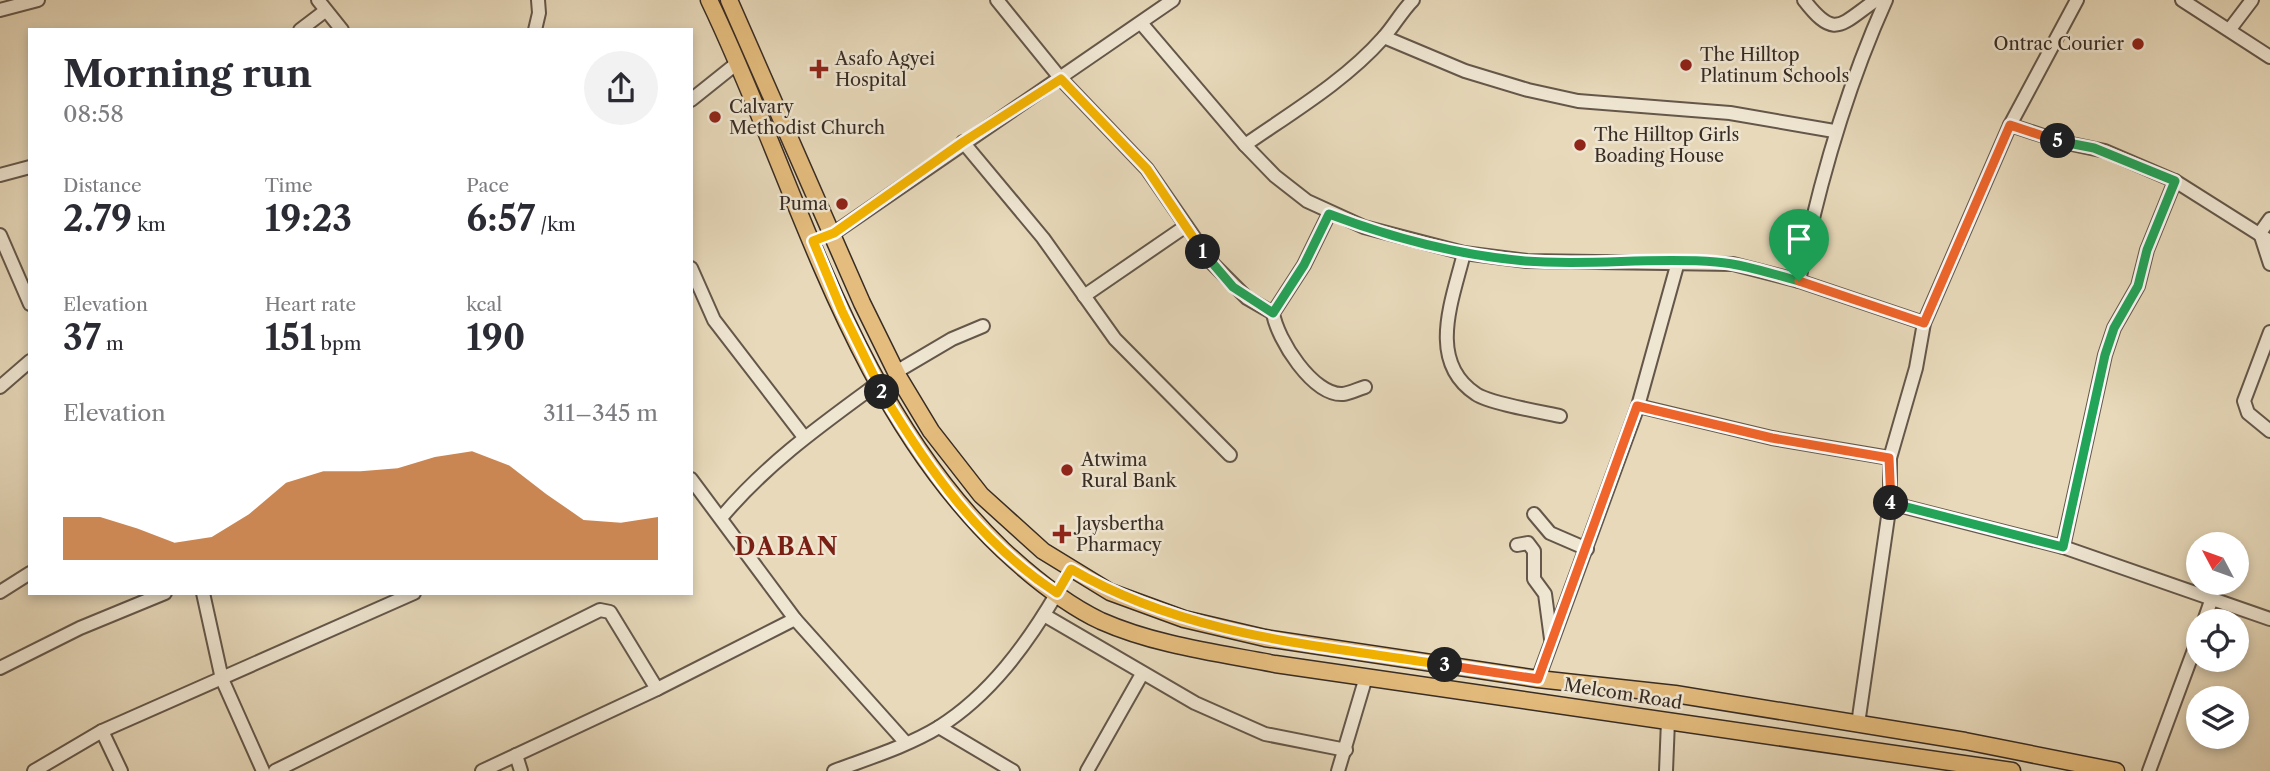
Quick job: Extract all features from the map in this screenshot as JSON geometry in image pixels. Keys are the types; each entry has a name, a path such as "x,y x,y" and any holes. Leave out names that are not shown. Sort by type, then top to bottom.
{"main road":[{"name":"Melcom Road","path":"709,0 877,384 949,495 1018,565 1100,620 1163,641 1275,664 2012,771"},
{"path":"729,0 896,372 931,431 982,495 1044,551 1110,592 1160,610 1265,638 1538,679 1675,694 2063,758 2116,771"},
{"path":"813,241 834,233"},
{"path":"1057,593 1071,569"},
{"path":"1854,750 1858,724"}],"street":[{"path":"0,10 38,0"},
{"path":"536,28 540,13 538,0"},
{"path":"997,0 1061,79 1147,169 1212,263 1233,287 1273,313"},
{"path":"834,233 1173,0"},
{"path":"1245,145 1301,107 1384,37 1413,0"},
{"path":"1804,0 1819,20 1828,26 1839,25 1876,0"},
{"path":"1799,281 1834,131 1858,63 1886,0"},
{"path":"1858,724 1890,503 1889,458 1916,368 1924,323 2010,125 2077,0"},
{"path":"2182,0 2270,57"},
{"path":"2230,29 2252,0"},
{"path":"302,28 321,5 340,28"},
{"path":"1141,23 1245,145 1275,176 1329,214 1364,227 1465,253 1539,261 1733,264 1799,281 1924,323"},
{"path":"1384,37 1465,71 1528,90 1578,101 1730,113 1834,131"},
{"path":"693,97 736,64"},
{"path":"2010,125 2062,142 2094,148 2175,181 2265,237"},
{"path":"963,142 1043,239 1101,321 1137,363 1230,454"},
{"path":"0,175 28,168"},
{"path":"2063,547 2105,355 2114,328 2138,286 2147,250 2175,181"},
{"path":"1329,214 1304,265 1273,313 1275,328 1287,351 1323,389 1342,394 1364,387"},
{"path":"2270,219 2265,237 2270,264"},
{"path":"1084,296 1186,226"},
{"path":"0,235 28,299"},
{"path":"1465,253 1446,328 1446,352 1457,374 1476,395 1560,416"},
{"path":"1538,679 1637,406 1678,262"},
{"path":"693,272 715,320 804,437"},
{"path":"896,372 952,339 983,326"},
{"path":"2270,332 2244,401 2248,412 2270,431"},
{"path":"0,387 28,363"},
{"path":"722,518 766,470 804,437 877,384"},
{"path":"1637,406 1772,438 1889,458"},
{"path":"693,482 795,619 906,743"},
{"path":"1890,503 2063,547 2270,619"},
{"path":"1534,514 1550,533 1587,549"},
{"path":"1517,545 1528,543 1534,551 1534,579 1545,594 1551,643"},
{"path":"0,592 28,574"},
{"path":"834,771 939,727 1003,672 1057,593"},
{"path":"1,666 80,628 160,595"},
{"path":"203,595 222,679 262,771"},
{"path":"34,771 102,731 410,595"},
{"path":"2208,609 2212,598"},
{"path":"275,771 600,610 610,612 657,689"},
{"path":"1044,615 1195,703 1265,734 1346,751"},
{"path":"482,771 657,689 795,619"},
{"path":"2149,771 2186,671"},
{"path":"1087,771 1142,674"},
{"path":"1338,771 1366,677"},
{"path":"1667,771 1668,721"},
{"path":"939,727 1013,771"},
{"path":"102,731 121,771"},
{"path":"516,755 521,771"}],"place":[{"name":"Ontrac Courier","path":"2138,44"},
{"name":"The Hilltop Platinum Schools","path":"1686,65"},
{"name":"Asafo Agyei Hospital","path":"819,69"},
{"name":"Calvary Methodist Church","path":"715,117"},
{"name":"The Hilltop Girls Boading House","path":"1580,145"},
{"name":"Puma","path":"842,204"},
{"name":"Atwima Rural Bank","path":"1067,470"},
{"name":"Jaysbertha Pharmacy","path":"1062,534"}],"district":[{"name":"DABAN","path":"787,547"}],"route":[{"path":"1061,79 1147,169 1194,241 1233,287 1273,313 1304,265 1329,214 1364,227 1465,253 1527,261 1714,262 1733,264 1799,281 1924,323 2010,125 2062,142 2105,151 2175,181 2154,230 2138,286 2114,328 2105,355 2063,547 1890,503 1889,458 1772,438 1637,406 1601,512 1538,679 1265,638 1184,619 1110,592 1071,569 1057,593 1018,565 971,519 949,495 915,446 881,391 842,311 813,241 834,233 963,142 1061,79"}]}
